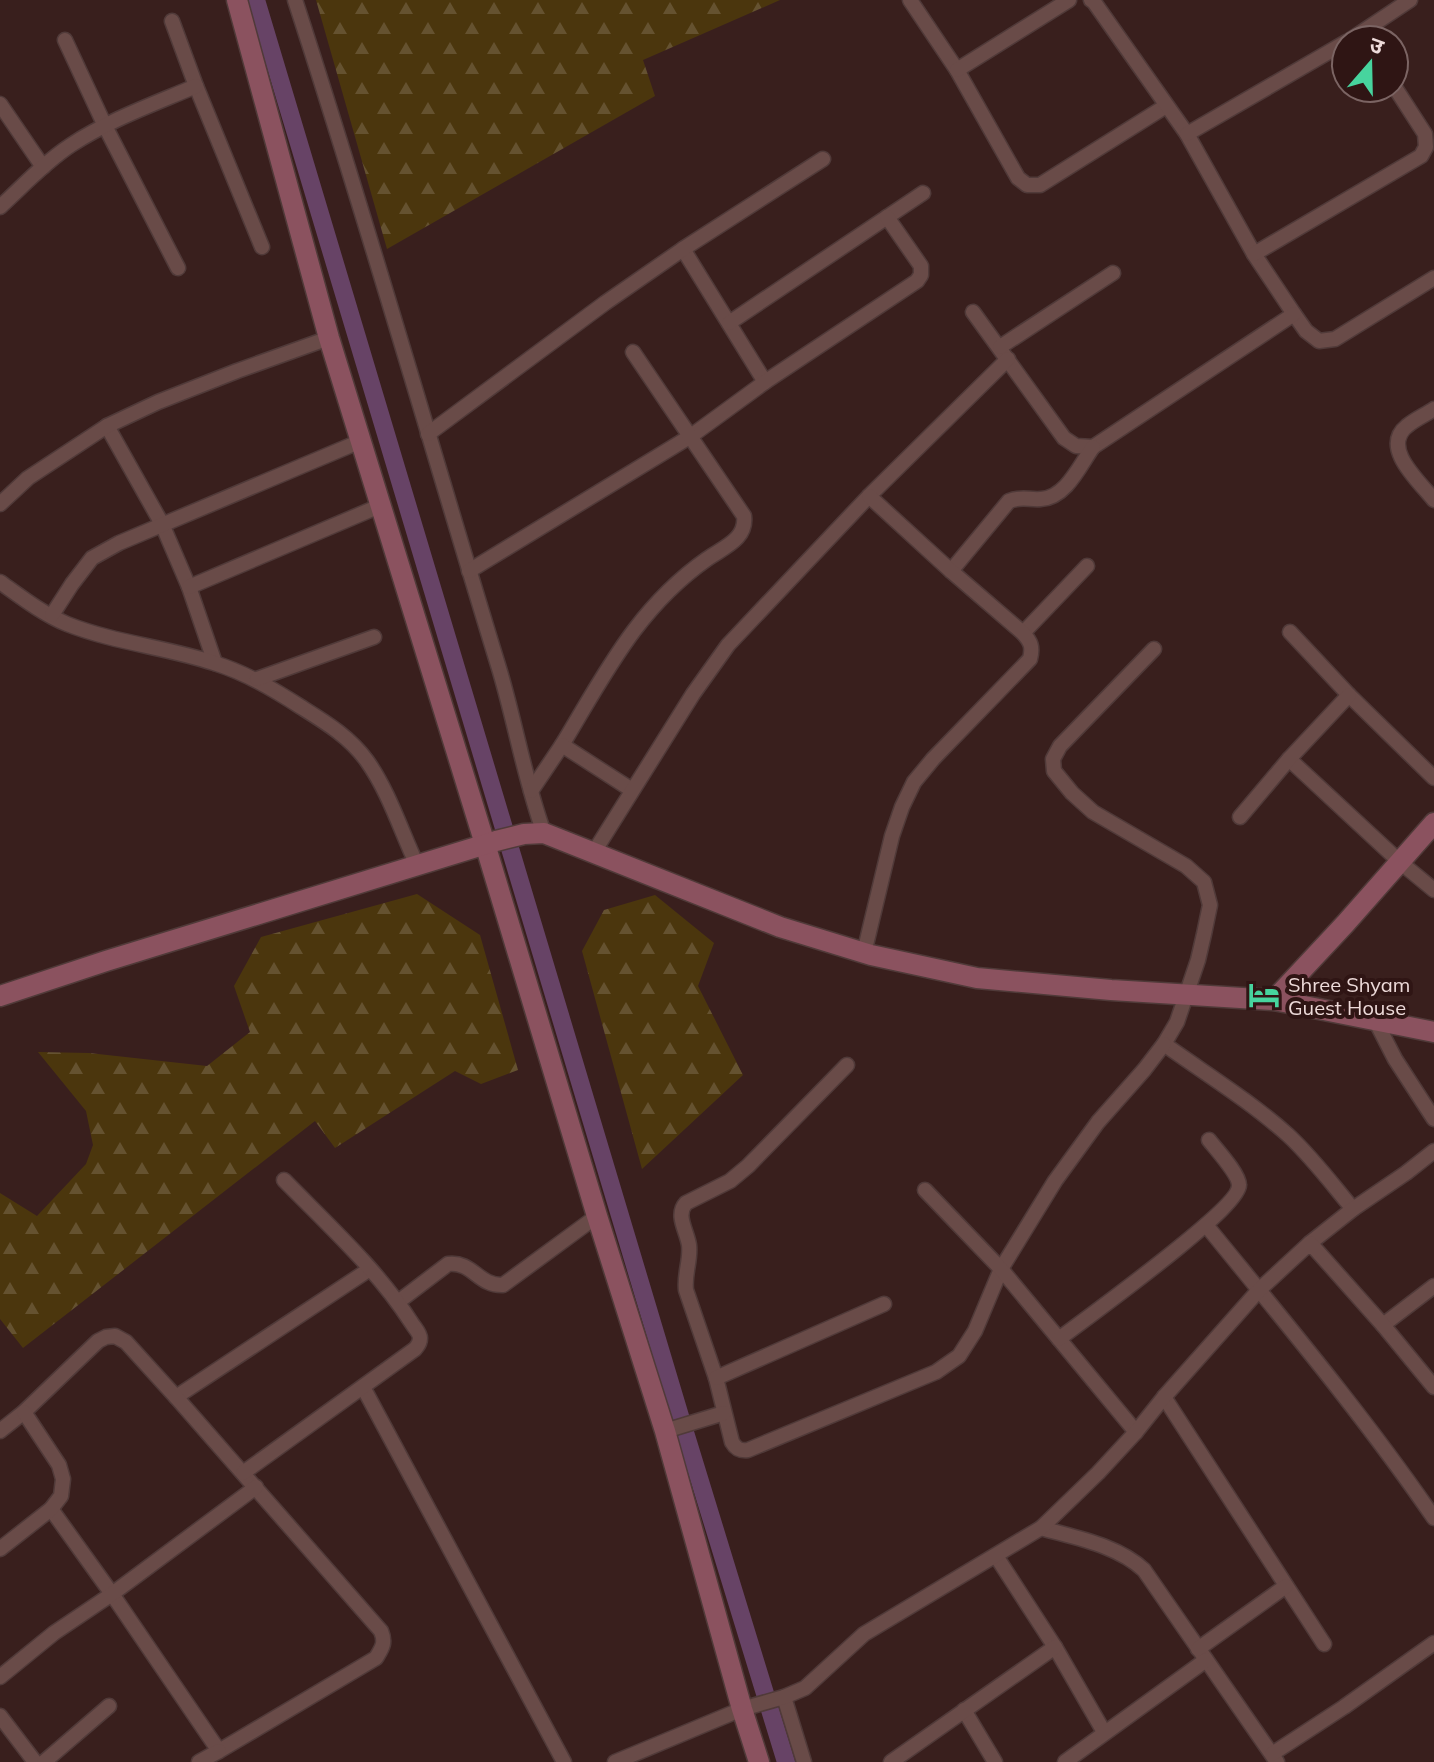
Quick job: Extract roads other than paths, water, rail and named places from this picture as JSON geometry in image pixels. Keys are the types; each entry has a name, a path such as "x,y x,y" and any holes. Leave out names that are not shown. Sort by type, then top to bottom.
{"street":[{"path":"237,0 329,338 491,842 597,1216 672,1429 759,1762"},
{"path":"295,0 505,688 531,791 534,834"},
{"path":"910,0 957,70 1018,178 1027,185 1040,185 1166,106"},
{"path":"957,70 1069,0"},
{"path":"1091,0 1187,134 1254,254 1306,331 1319,341 1335,339 1434,278"},
{"path":"1376,24 1410,0"},
{"path":"172,21 262,247"},
{"path":"65,40 178,268"},
{"path":"1187,134 1330,53"},
{"path":"0,207 71,145 105,126 196,86"},
{"path":"0,104 43,167"},
{"path":"1254,254 1421,156 1426,147 1425,134 1406,104"},
{"path":"428,434 605,303 823,159"},
{"path":"729,323 923,193"},
{"path":"469,571 691,436 765,382 917,281 921,266 887,217"},
{"path":"683,249 765,382"},
{"path":"594,852 693,694 728,645 1004,353 1113,273"},
{"path":"973,312 1064,438 1076,446 1093,447"},
{"path":"951,571 1009,501 1019,497 1052,497 1063,489 1093,447 1294,314"},
{"path":"0,504 28,478 107,426 158,402 329,338"},
{"path":"531,791 640,621 665,593 740,536 745,526 744,516 633,352"},
{"path":"1434,409 1405,427 1399,435 1397,447 1401,458 1434,500"},
{"path":"107,426 162,524 189,587 215,663"},
{"path":"52,615 92,558 162,524 361,441"},
{"path":"864,953 892,836 914,782 1030,659 1033,650 1023,633 869,496"},
{"path":"189,587 382,505"},
{"path":"1023,633 1087,566"},
{"path":"0,582 64,623 101,636 215,663 257,679 345,736 367,761 417,865"},
{"path":"1290,632 1434,778"},
{"path":"257,679 374,637"},
{"path":"847,1065 748,1166 730,1181 682,1208 689,1244 684,1279 686,1290 716,1378 735,1447 741,1451 936,1372 959,1356 975,1331 1001,1269 1055,1181 1098,1122 1164,1044 1177,1022 1198,960 1210,905 1204,882 1186,866 1093,812 1054,771 1053,759 1060,746 1154,649"},
{"path":"1240,817 1349,695"},
{"path":"562,745 632,790"},
{"path":"1289,759 1434,890"},
{"path":"1274,1000 1434,823"},
{"path":"0,996 491,842 534,834 594,852 780,927 864,953 977,978 1274,1000 1434,1032"},
{"path":"1375,1020 1395,1059 1434,1119"},
{"path":"1164,1044 1259,1110 1291,1138 1353,1209"},
{"path":"1059,1339 1206,1225 1234,1198 1239,1190 1239,1180 1209,1140"},
{"path":"615,1762 747,1707 805,1688 850,1645 881,1622 1041,1528 1136,1432 1259,1290 1310,1243 1434,1151"},
{"path":"243,1473 415,1349 420,1338 398,1302 370,1269 284,1180"},
{"path":"925,1190 1001,1269 1136,1432"},
{"path":"398,1302 448,1264 457,1263 488,1283 503,1285 597,1216"},
{"path":"1206,1225 1353,1407 1434,1518"},
{"path":"1310,1243 1434,1387"},
{"path":"176,1397 370,1269"},
{"path":"1383,1325 1434,1286"},
{"path":"716,1378 884,1304"},
{"path":"0,1431 98,1341 115,1336 126,1342 176,1397 381,1631 385,1640 376,1658 199,1762"},
{"path":"363,1387 564,1762"},
{"path":"1164,1397 1324,1644"},
{"path":"0,1549 51,1509 61,1496 63,1479 59,1465 24,1412"},
{"path":"672,1429 724,1413"},
{"path":"0,1677 54,1633 256,1487"},
{"path":"51,1509 219,1751"},
{"path":"1041,1528 1096,1544 1133,1560 1144,1570 1275,1758 1434,1643"},
{"path":"996,1556 1055,1647 1104,1732"},
{"path":"1065,1762 1286,1586"},
{"path":"891,1762 1055,1647"},
{"path":"784,1697 804,1762"},
{"path":"44,1762 109,1706"},
{"path":"964,1710 995,1762"},
{"path":"0,1716 35,1762"}],"waterway":[{"path":"256,0 786,1762"}],"place":[{"name":"Shree Shyam Guest House","path":"1264,995"}]}
